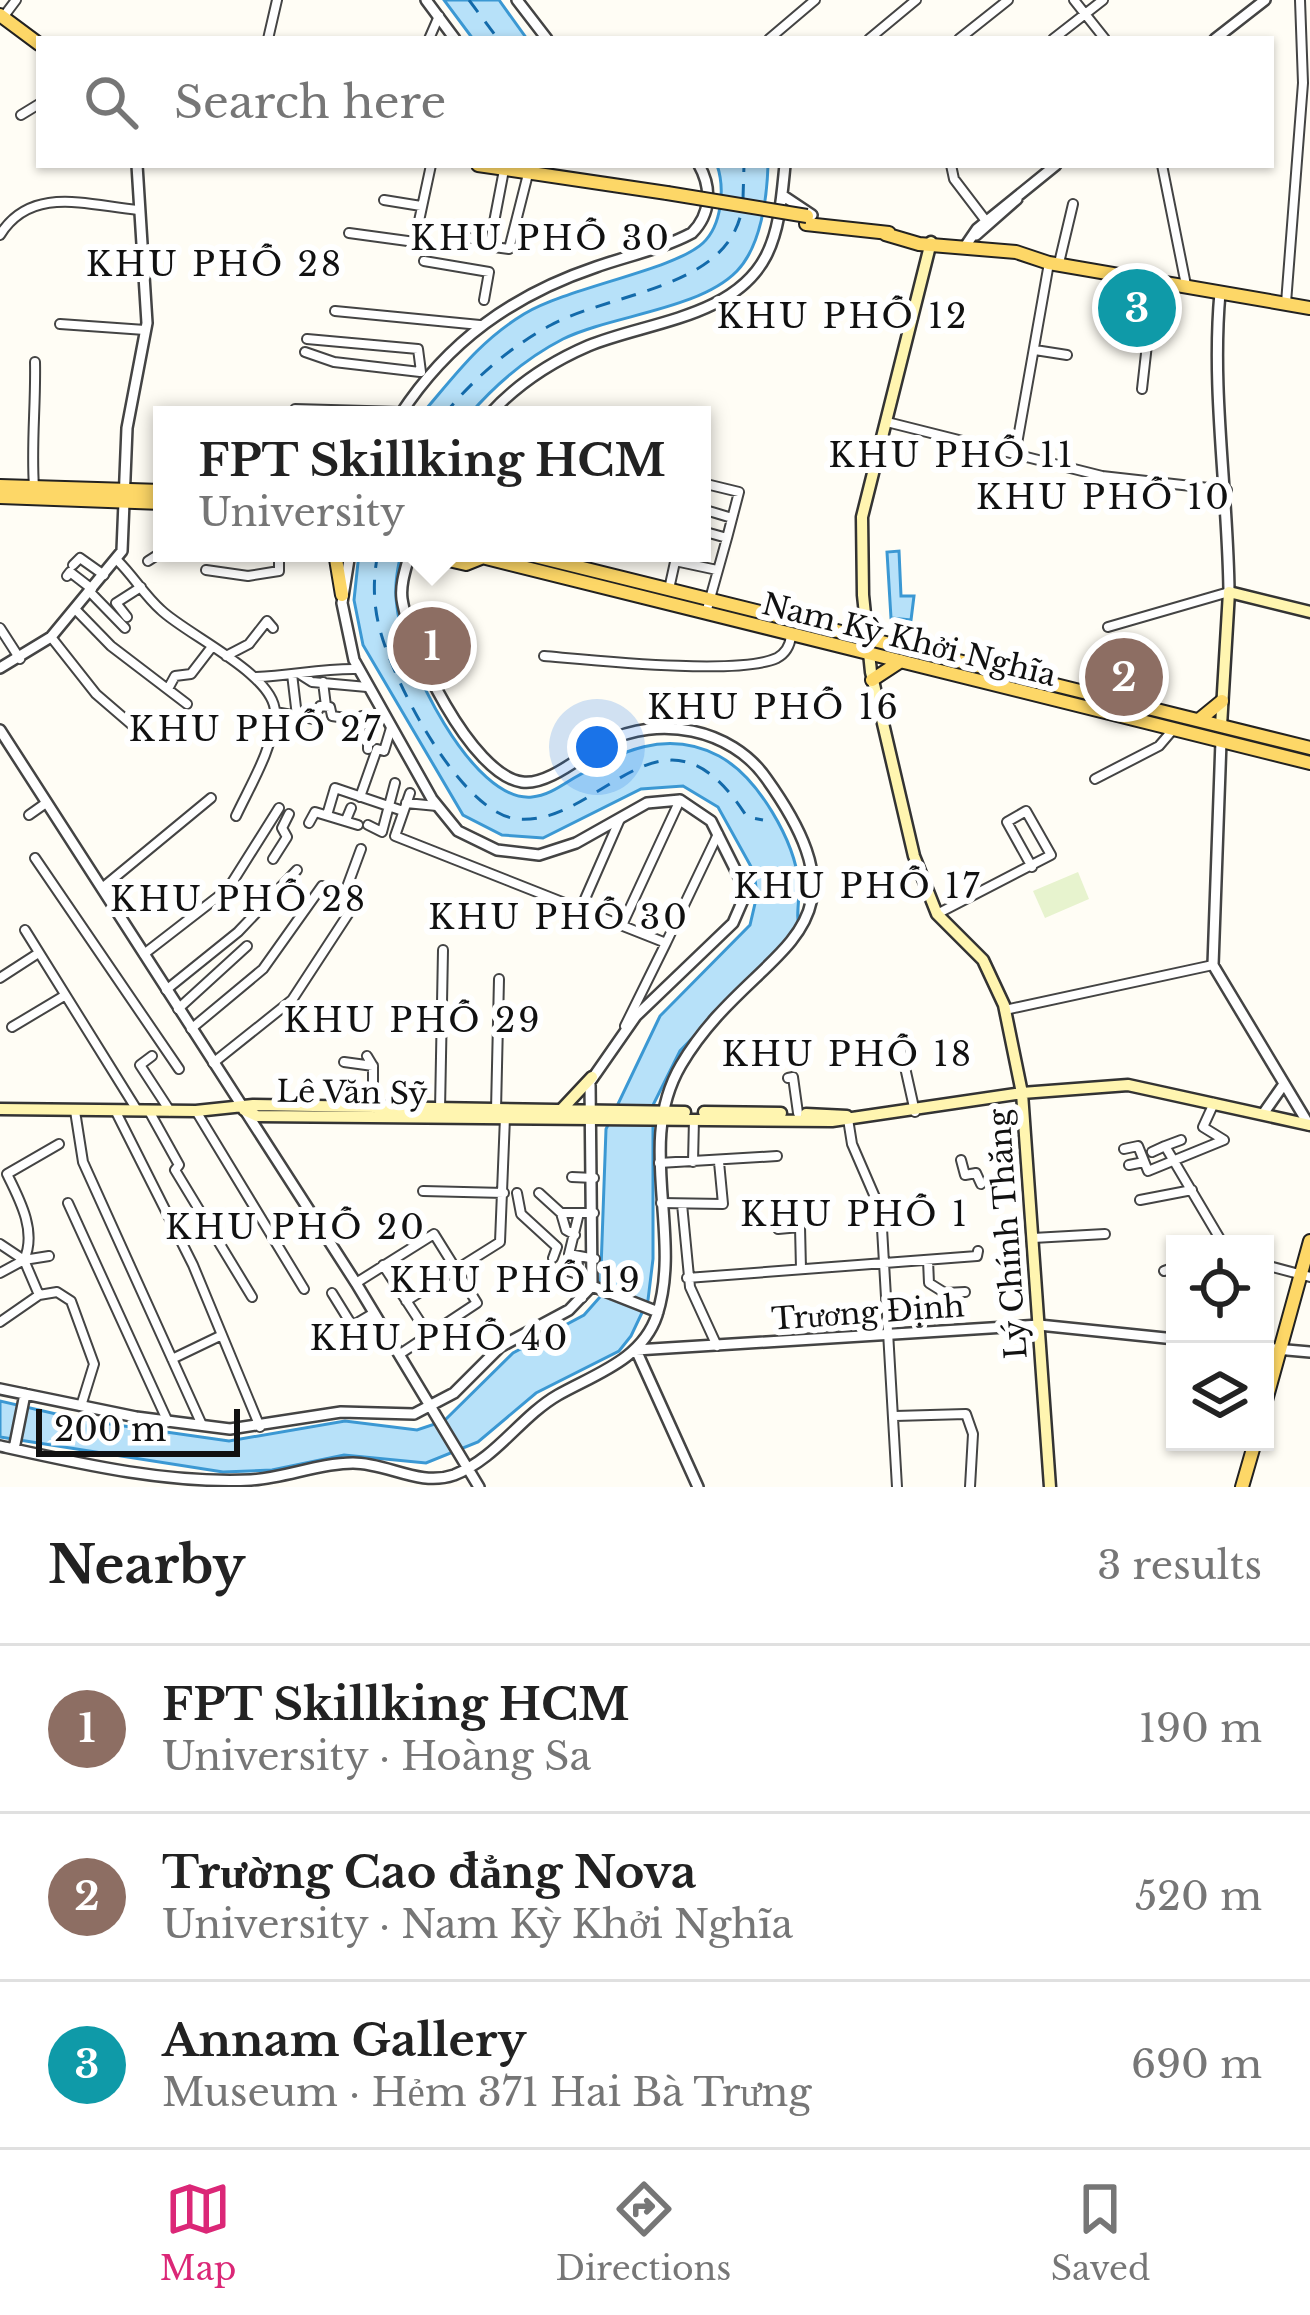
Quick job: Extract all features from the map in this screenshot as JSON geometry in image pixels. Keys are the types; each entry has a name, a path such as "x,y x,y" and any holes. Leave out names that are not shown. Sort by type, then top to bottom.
{"main road":[{"path":"1,18 36,42"},
{"path":"501,168 1310,308"},
{"path":"867,638 859,541 931,242"},
{"path":"0,486 153,501"},
{"path":"0,497 153,492"},
{"path":"336,562 342,595"},
{"name":"Nam Kỳ Khởi Nghĩa","path":"525,562 708,607 867,638 1193,719 1221,734 1310,763"},
{"name":"Nam Kỳ Khởi Nghĩa","path":"587,562 791,635 1171,732 1221,734 1310,748"},
{"path":"1221,734 1229,592 1310,612"},
{"name":"Lý Chính Thắng","path":"867,638 872,680 911,849 937,914 983,960 1001,989 1022,1093 1050,1487"},
{"path":"872,680 901,661"},
{"path":"1193,719 1211,715 1222,701"},
{"path":"559,1110 574,1102 592,1077"},
{"path":"596,1115 848,1117 915,1112 1022,1093 1128,1085 1309,1125"},
{"name":"Lê Văn Sỹ","path":"244,1110 253,1105 440,1113"},
{"path":"0,1109 244,1110"},
{"name":"Lê Văn Sỹ","path":"244,1110 257,1116 559,1110 596,1115"},
{"name":"Lê Văn Sỹ","path":"502,1112 596,1115"},
{"path":"660,1119 848,1117"},
{"path":"1274,1347 1305,1276 1310,1241"},
{"path":"1242,1487 1252,1451"}],"street":[{"path":"1,18 16,0"},
{"path":"269,36 277,0"},
{"path":"425,0 453,36"},
{"path":"517,0 545,36"},
{"path":"773,36 815,0"},
{"path":"873,36 916,0"},
{"path":"963,36 1008,0"},
{"path":"1074,0 1103,36"},
{"path":"1057,36 1103,0"},
{"path":"1219,36 1265,0"},
{"path":"1286,304 1307,83 1300,0"},
{"path":"430,36 439,16"},
{"path":"21,115 36,106"},
{"path":"0,668 51,637 118,561 127,428 145,330 137,168"},
{"path":"429,168 415,242 425,257 488,272 484,300"},
{"path":"469,238 490,243 501,168"},
{"path":"406,406 425,373 480,325 552,283 692,233 703,220 709,194 700,168"},
{"path":"499,406 524,383 572,354 736,291 770,249 785,168"},
{"path":"952,168 954,179 986,221"},
{"path":"964,248 1053,168"},
{"path":"1163,168 1186,287"},
{"path":"494,247 509,249 528,174"},
{"path":"782,195 812,221"},
{"path":"976,236 986,221 1017,199"},
{"path":"0,235 9,220 41,200 138,210"},
{"path":"384,200 421,206"},
{"path":"1015,455 1054,264 1073,204"},
{"path":"349,233 415,242"},
{"path":"1142,389 1154,282"},
{"path":"1108,628 1229,592 1228,490 1218,351 1226,294"},
{"path":"335,311 480,325"},
{"path":"60,324 145,330"},
{"path":"307,339 418,350 425,373"},
{"path":"1035,350 1066,355"},
{"path":"305,352 334,362 425,373"},
{"path":"34,487 29,444 36,410 35,362"},
{"path":"887,422 1102,476 1228,490"},
{"path":"708,607 739,492 711,484"},
{"path":"711,512 732,518"},
{"path":"711,533 728,538"},
{"path":"73,565 80,558 105,576"},
{"path":"148,561 153,558"},
{"path":"118,561 157,608 254,676 275,712 260,766 236,816"},
{"path":"206,569 248,575 279,571 280,562"},
{"path":"348,562 342,595 358,670 437,806 474,841 524,855 558,850 647,803 680,800 700,810 719,833 742,886 740,911 644,999"},
{"path":"21,1399 10,1445 221,1480 273,1478 349,1463 425,1480 502,1445 549,1401 636,1350 654,1310 664,1250 660,1119 677,1072 708,1025 808,922 814,896 809,860 762,772 730,746 702,734 671,728 633,732 538,780 521,782 501,773 434,693 402,599 412,562"},
{"path":"668,591 675,562"},
{"path":"692,562 717,570"},
{"path":"67,576 70,572 126,623 116,603 141,587"},
{"path":"76,610 111,646 187,704"},
{"path":"225,657 249,644 267,620 273,628"},
{"path":"0,628 20,659"},
{"path":"544,656 644,665 741,663 777,658 790,646 791,635"},
{"path":"51,637 96,694 132,725"},
{"path":"168,688 175,676 191,674 211,648"},
{"path":"297,675 309,668 358,670"},
{"path":"297,675 297,716"},
{"path":"254,676 297,675 367,687"},
{"path":"323,682 332,716 352,719 348,732 368,737 368,748"},
{"path":"275,712 314,719 320,706 326,706"},
{"path":"360,735 362,716 384,715"},
{"path":"360,796 377,749 384,752 391,728"},
{"path":"0,730 356,1283 478,1487"},
{"path":"1095,778 1159,746 1171,732"},
{"path":"1221,734 1213,964 1309,1125"},
{"path":"309,823 315,812 382,832 395,783"},
{"path":"327,815 335,788 390,807 437,806"},
{"path":"102,888 212,798"},
{"path":"623,923 680,800"},
{"path":"29,815 46,802"},
{"path":"406,804 418,813"},
{"path":"406,804 395,836 666,943"},
{"path":"143,954 228,889 279,808"},
{"path":"346,820 351,808"},
{"path":"937,914 1032,866 1052,855 1026,811 1006,822 1032,866"},
{"path":"273,859 287,837 282,828 290,814"},
{"path":"581,908 621,818"},
{"path":"596,1288 592,1077 644,999 719,833"},
{"path":"344,896 361,850"},
{"path":"35,858 179,1069"},
{"path":"166,990 238,932 297,870"},
{"path":"191,1029 262,969 322,886"},
{"path":"213,1063 292,1000 356,902"},
{"path":"25,930 178,1165 176,1170 252,1297"},
{"path":"178,1009 247,946"},
{"path":"440,1113 443,950"},
{"path":"0,978 37,954"},
{"path":"1005,1010 1213,964"},
{"path":"406,1301 500,1242 504,1193 499,980"},
{"path":"12,1028 64,996"},
{"path":"901,1045 915,1112"},
{"path":"152,1056 140,1065 170,1111"},
{"path":"367,1056 373,1066 373,1107"},
{"path":"344,1062 373,1066"},
{"path":"788,1078 793,1077 798,1114"},
{"path":"1263,1114 1284,1084"},
{"path":"1124,1149 1138,1146 1148,1171 1224,1140 1202,1126 1214,1103"},
{"path":"75,1111 83,1162 202,1426"},
{"path":"116,1112 222,1335 260,1428"},
{"path":"196,1112 304,1289"},
{"path":"848,1117 852,1144 881,1211 897,1487"},
{"path":"692,1119 693,1162"},
{"path":"1152,1152 1180,1140"},
{"path":"23,1260 29,1248 27,1214 7,1174 59,1144"},
{"path":"1166,1146 1217,1235"},
{"path":"659,1163 777,1156"},
{"path":"961,1160 964,1175 976,1173 981,1184"},
{"path":"660,1203 723,1204 719,1162"},
{"path":"1129,1165 1144,1162"},
{"path":"572,1177 594,1178"},
{"path":"1139,1200 1192,1190"},
{"path":"423,1191 504,1193"},
{"path":"539,1192 561,1213 566,1230 595,1231"},
{"path":"517,1193 521,1214 557,1246 553,1258"},
{"path":"68,1203 168,1422"},
{"path":"682,1204 687,1278 717,1348"},
{"path":"561,1213 594,1213"},
{"path":"579,1213 569,1254 576,1261 595,1264"},
{"path":"775,1214 778,1229 800,1227 801,1269"},
{"path":"356,1283 434,1234 477,1303 400,1354"},
{"path":"1033,1238 1105,1234"},
{"path":"0,1244 23,1260 40,1294"},
{"path":"687,1278 977,1256 978,1251"},
{"path":"0,1274 23,1260 49,1256"},
{"path":"928,1260 929,1282 945,1293 965,1292"},
{"path":"576,1261 583,1299"},
{"path":"382,1265 428,1335"},
{"path":"1274,1267 1305,1276"},
{"path":"563,1280 577,1284"},
{"path":"596,1288 654,1310"},
{"path":"0,1389 21,1399 202,1426 260,1428 341,1412 434,1413 500,1347 596,1288"},
{"path":"1,1320 40,1294 57,1292 71,1301 94,1364 81,1406"},
{"path":"332,1292 358,1335"},
{"path":"352,1325 374,1313"},
{"name":"Trương Định","path":"636,1350 1039,1325 1166,1338"},
{"path":"172,1359 222,1335"},
{"path":"1274,1349 1310,1352"},
{"path":"636,1350 698,1487"},
{"path":"895,1416 966,1414 974,1434 970,1487"}],"green space":[{"path":"1078,872 1089,899 1045,918 1033,891"}],"water":[{"path":"444,0 499,0 525,36 471,36"},
{"path":"718,168 768,168 757,235 745,261 721,284 701,295 563,339 513,372 478,406 429,406 480,348 524,314 669,262 703,243 714,226 721,184"},
{"path":"899,551 901,596 914,596 911,620 891,618 887,552"},
{"path":"358,562 399,562 396,600 402,630 427,692 464,753 509,793 532,797 548,793 626,752 680,744 719,756 747,779 772,812 790,849 799,885 800,927 680,1051 653,1105 653,1259 648,1300 619,1351 536,1393 478,1442 426,1463 344,1455 272,1470 223,1472 0,1437 0,1401 82,1420 229,1441 345,1421 417,1430 444,1421 513,1353 584,1315 600,1297 606,1129 660,1016 750,925 757,895 754,872 718,807 683,786 641,789 543,838 502,835 463,815 363,645 354,600"}],"ferry route":[{"path":"469,0 496,36"},
{"path":"743,199 744,168"},
{"path":"452,406 493,364 551,325 664,285 715,256 732,236 742,209"},
{"path":"376,562 377,617 398,677 451,769 495,811 517,819 548,816 660,761 688,762 716,779 747,817 763,820"}],"place":[{"name":"Annam Gallery","path":"1137,308"},
{"name":"FPT Skillking HCM","path":"432,646"},
{"name":"Trường Cao đẳng Nova","path":"1124,677"}],"district":[{"name":"KHU PHỐ 30","path":"541,238"},
{"name":"KHU PHỐ 28","path":"215,264"},
{"name":"KHU PHỐ 12","path":"843,316"},
{"name":"KHU PHỐ 11","path":"952,455"},
{"name":"KHU PHỐ 10","path":"1104,497"},
{"name":"KHU PHỐ 16","path":"774,707"},
{"name":"KHU PHỐ 27","path":"256,729"},
{"name":"KHU PHỐ 17","path":"858,886"},
{"name":"KHU PHỐ 28","path":"239,899"},
{"name":"KHU PHỐ 30","path":"559,917"},
{"name":"KHU PHỐ 29","path":"413,1020"},
{"name":"KHU PHỐ 18","path":"848,1054"},
{"name":"KHU PHỐ 1","path":"855,1214"},
{"name":"KHU PHỐ 20","path":"296,1227"},
{"name":"KHU PHỐ 19","path":"516,1280"},
{"name":"KHU PHỐ 40","path":"440,1338"}]}
